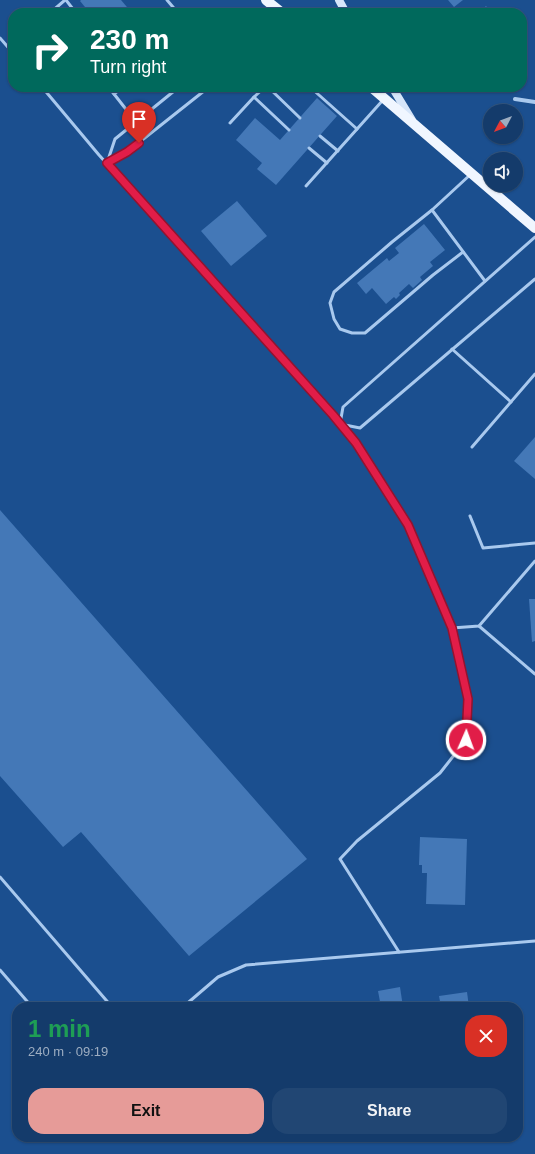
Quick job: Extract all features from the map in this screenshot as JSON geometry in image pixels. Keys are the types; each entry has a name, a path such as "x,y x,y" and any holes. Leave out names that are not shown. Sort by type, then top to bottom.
{"main road":[{"path":"266,0 273,8"},
{"path":"377,92 414,122 535,228"},
{"path":"395,92 414,122"}],"street":[{"path":"515,99 535,102"}],"lane":[{"path":"56,8 66,0 72,8"},
{"path":"167,0 174,8"},
{"path":"0,38 8,47"},
{"path":"46,92 107,163 356,443 408,525 452,628 468,699 466,740 440,773 358,841 340,859 399,952"},
{"path":"117,92 114,94 136,122"},
{"path":"107,163 115,139 173,92"},
{"path":"107,163 127,152 203,92"},
{"path":"230,123 260,92"},
{"path":"271,92 300,118"},
{"path":"316,92 357,129"},
{"path":"254,97 289,130"},
{"path":"306,186 385,98"},
{"path":"320,136 338,151"},
{"path":"309,148 327,163"},
{"path":"463,252 438,271 365,333 352,333 340,329 334,318 330,303 334,292 432,210 472,173"},
{"path":"432,210 485,280"},
{"path":"340,424 343,407 485,280 535,238"},
{"path":"340,424 360,428 535,278"},
{"path":"452,349 510,402"},
{"path":"472,447 535,374"},
{"path":"470,516 482,548 535,542"},
{"path":"479,626 535,561"},
{"path":"452,628 479,626 535,674"},
{"path":"0,877 108,1002"},
{"path":"189,1002 218,976 246,965 535,941"},
{"path":"0,970 28,1002"}],"building":[{"path":"121,0 128,8 86,8 80,1"},
{"path":"448,0 463,0 454,7"},
{"path":"317,98 337,116 276,185 257,169 262,163 236,140 255,118 280,140"},
{"path":"237,201 267,236 231,266 201,231"},
{"path":"424,224 445,250 430,262 433,266 420,277 422,280 413,288 409,284 399,293 400,295 396,299 394,297 386,304 372,288 366,294 357,283 387,258 389,261 399,253 395,248"},
{"path":"535,437 535,479 514,461"},
{"path":"0,510 307,859 189,956 81,832 63,847 0,776"},
{"path":"529,599 535,599 535,641 532,642"},
{"path":"420,837 467,839 465,905 426,904 427,873 422,873 422,865 419,865"},
{"path":"400,987 402,1002 380,1002 378,991"},
{"path":"467,992 468,1002 440,1002 439,996"}],"route":[{"path":"139,143 127,152 107,163 333,415 356,443 408,525 453,632 468,699 466,740"}]}
